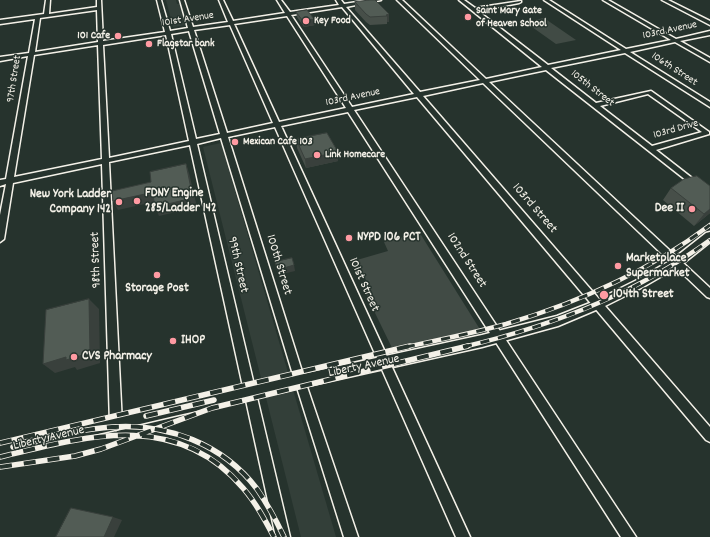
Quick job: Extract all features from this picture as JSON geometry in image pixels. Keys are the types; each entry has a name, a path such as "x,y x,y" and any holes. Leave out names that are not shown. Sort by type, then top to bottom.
{"street":[{"path":"46,16 48,0"},
{"name":"99th Street","path":"160,0 194,142 283,537"},
{"name":"100th Street","path":"182,0 300,381 351,537"},
{"name":"101st Street","path":"221,0 463,537"},
{"name":"102nd Street","path":"279,0 629,537"},
{"name":"101st Avenue","path":"0,59 288,14 341,3 379,0"},
{"path":"398,0 710,294"},
{"name":"105th Street","path":"461,0 710,196"},
{"name":"106th Street","path":"546,0 710,105"},
{"path":"605,0 710,60"},
{"path":"664,0 710,23"},
{"path":"474,10 519,2"},
{"name":"103rd Street","path":"341,3 710,436"},
{"path":"0,22 46,16 100,4"},
{"name":"98th Street","path":"100,4 116,424"},
{"name":"97th Street","path":"0,239 30,54 38,17"},
{"name":"103rd Avenue","path":"0,183 710,34"},
{"name":"103rd Drive","path":"595,105 649,92 707,133 650,149"},
{"name":"Liberty Avenue","path":"0,450 250,392 384,364 500,337 558,321 599,304 677,262 710,236"}],"shaded area":[{"path":"166,0 176,0 177,4 180,4 186,25 173,27"},
{"path":"544,18 576,40 556,44 525,22"},
{"path":"221,143 336,537 301,537 203,147"},
{"path":"421,235 481,331 394,352 361,284 367,282 363,274 357,276 350,262 388,251 384,242 407,236 409,238"}],"building":[{"path":"375,0 389,14 386,15 387,16 370,17 355,2"},
{"path":"307,10 314,19 303,21 296,12"},
{"path":"327,133 338,152 305,159 296,139"},
{"path":"186,164 193,198 155,207 153,195 146,196 145,194 113,201 112,191 151,182 150,172"},
{"path":"697,176 710,186 710,209 704,214 671,188 684,179"},
{"path":"292,258 294,265 277,270 275,262"},
{"path":"89,299 90,353 66,360 66,357 43,364 46,310"},
{"path":"71,508 113,517 104,537 56,537"}],"railway":[{"path":"406,347 506,324 561,306 613,284 638,271 687,242 710,225"},
{"path":"463,347 529,329 592,306 653,277 710,240"},
{"path":"0,443 410,346"},
{"path":"154,429 212,408 468,346"},
{"path":"146,416 214,400"},
{"path":"13,447 74,432 99,428 133,427 154,429"},
{"path":"137,436 154,429"},
{"path":"154,429 173,433 192,440 211,449 228,460 243,473 257,489 272,513 284,537"},
{"path":"0,457 65,442 97,437 137,436"},
{"path":"0,467 75,456 101,449 137,436"},
{"path":"137,436 160,438 189,447 217,463 248,494 274,537"}],"place":[{"name":"Saint Mary Gate of Heaven School","path":"468,17"},
{"name":"Key Food","path":"306,21"},
{"name":"101 Cafe","path":"118,36"},
{"name":"Flagstar bank","path":"149,44"},
{"name":"Mexican Cafe 103","path":"235,142"},
{"name":"Link Homecare","path":"317,155"},
{"name":"FDNY Engine 285/Ladder 142","path":"137,201"},
{"name":"New York Ladder Company 142","path":"119,202"},
{"name":"Dee II","path":"692,209"},
{"name":"NYPD 106 PCT","path":"349,238"},
{"name":"Marketplace Supermarket","path":"618,266"},
{"name":"Storage Post","path":"157,275"},
{"name":"104th Street","path":"604,295"},
{"name":"IHOP","path":"173,341"},
{"name":"CVS Pharmacy","path":"74,357"}]}
